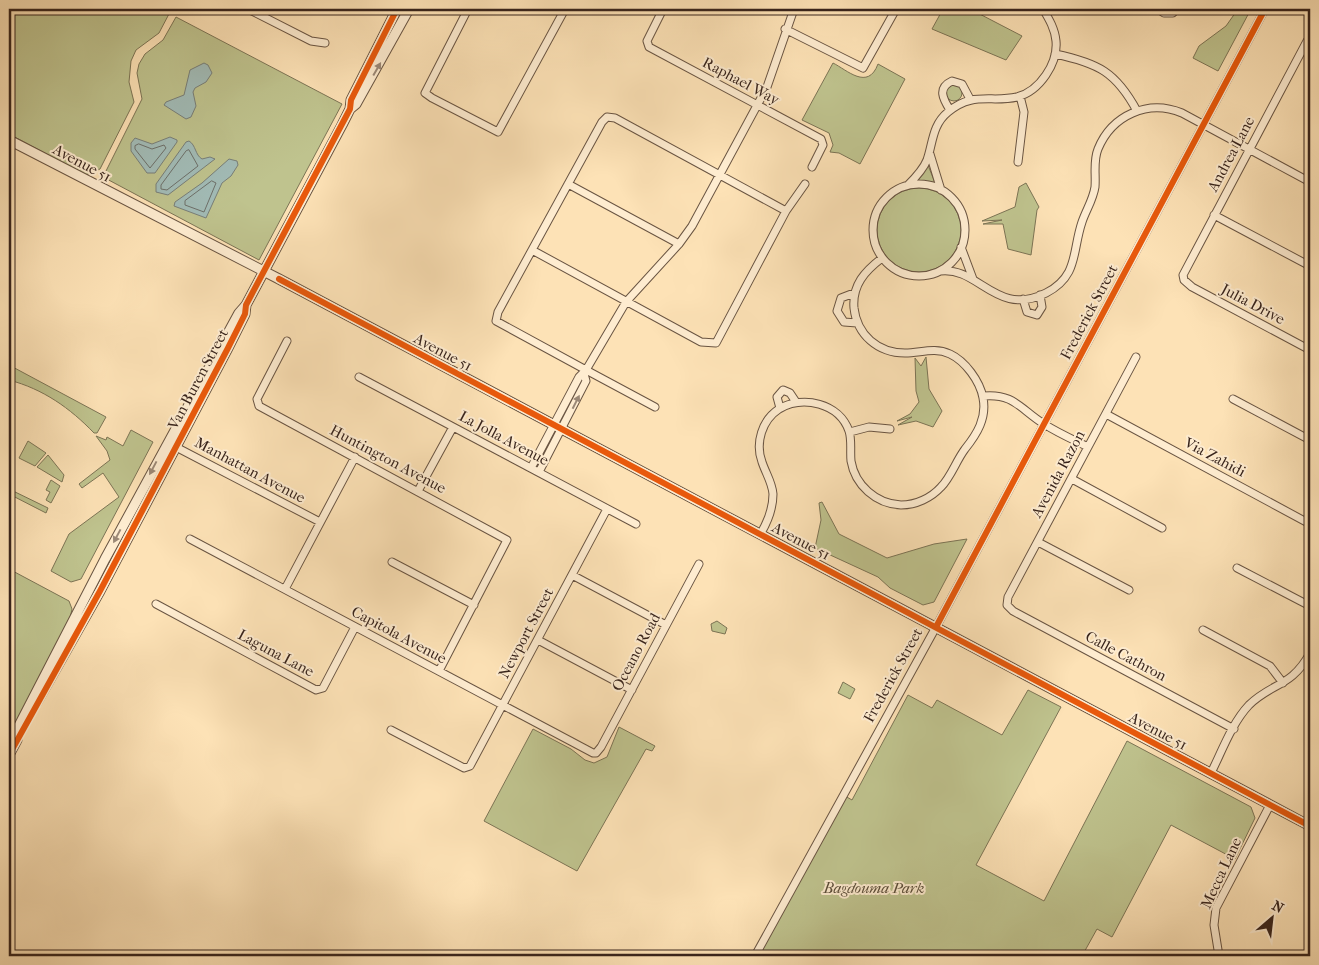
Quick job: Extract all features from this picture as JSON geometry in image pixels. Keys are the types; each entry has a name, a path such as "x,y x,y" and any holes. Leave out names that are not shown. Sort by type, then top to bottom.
{"street":[{"path":"248,9 311,41 324,43"},
{"name":"Van Buren Street","path":"9,745 167,443 239,312 246,305 350,109 351,100 396,9"},
{"path":"468,9 426,93 498,132 565,9"},
{"name":"Raphael Way","path":"664,9 646,44 823,142 812,167"},
{"path":"539,472 579,377 585,372 626,302 679,244 692,226 720,176 773,73 785,29 794,9"},
{"path":"785,29 863,68 896,9"},
{"path":"1043,9 1054,32 1056,54 1043,79 1034,88 1020,96 970,99 950,110 936,128 926,163 908,185 890,194 876,215 875,244 882,258 897,270 915,275 940,272 959,273 973,279 999,296 1023,298 1040,295 1062,281 1073,263 1082,221 1094,193 1096,157 1104,138 1118,122 1137,111 1150,107 1168,108 1203,124 1310,182"},
{"path":"1158,9 1168,14 1173,13 1176,9"},
{"name":"Frederick Street","path":"755,956 936,627 1265,9"},
{"name":"Van Buren Street","path":"350,109 356,104 407,10"},
{"name":"Andrea Lane","path":"1184,280 1185,271 1307,42"},
{"path":"1056,54 1089,62 1109,73 1122,87 1137,111"},
{"path":"950,110 942,96 944,87 952,81 962,84 970,99"},
{"path":"1018,162 1024,112 1020,96"},
{"path":"655,407 585,372 496,320 498,312 602,122 607,117 615,118 786,211"},
{"name":"Avenue 51","path":"9,140 761,533 1310,826"},
{"path":"930,152 941,190"},
{"path":"568,184 679,244"},
{"path":"532,250 701,342 716,343 786,211 805,184"},
{"path":"908,185 926,185 941,190 954,201 963,217 964,232 961,247 952,261 940,272"},
{"path":"1214,215 1310,266"},
{"path":"961,247 973,279"},
{"path":"761,533 771,512 773,496 770,480 760,457 760,437 767,422 780,408 796,402 817,404 832,410 841,418 850,432 853,469 867,491 882,500 897,504 922,501 944,485 956,461 973,439 983,416 983,396 975,378 965,366 952,355 935,350 907,353 888,350 868,338 857,323 854,293 865,273 882,258"},
{"name":"Julia Drive","path":"1184,280 1192,287 1310,350"},
{"path":"854,293 841,298 836,311 844,322 857,323"},
{"path":"1023,298 1027,312 1037,315 1042,310 1040,295"},
{"name":"Van Buren Street","path":"9,755 176,447 237,331 245,314 246,305"},
{"name":"Huntington Avenue","path":"287,341 256,403 507,540 474,605"},
{"name":"Avenida Razon","path":"1006,605 1008,597 1136,357"},
{"name":"La Jolla Avenue","path":"359,377 636,524"},
{"path":"780,408 778,397 783,390 790,393 796,402"},
{"path":"983,396 1007,397 1044,424 1088,447"},
{"path":"1233,399 1310,440"},
{"name":"Via Zahidi","path":"1106,414 1310,524"},
{"path":"418,491 453,426"},
{"path":"850,432 869,427 890,429"},
{"path":"531,468 558,428"},
{"name":"Manhattan Avenue","path":"167,443 320,522"},
{"path":"285,589 355,457"},
{"path":"1072,479 1162,528"},
{"name":"Newport Street","path":"391,730 468,768 607,509"},
{"name":"Capitola Avenue","path":"190,539 439,672 596,753"},
{"path":"1038,542 1129,590"},
{"path":"79,600 97,564 105,559"},
{"path":"392,562 474,605 439,672"},
{"name":"Oceano Road","path":"596,753 632,690 698,564"},
{"path":"1237,568 1310,606"},
{"path":"572,575 666,625"},
{"name":"Laguna Lane","path":"156,604 316,690 323,688 355,627"},
{"name":"Calle Cathron","path":"1006,605 1013,611 1234,729"},
{"path":"1203,630 1270,666 1283,683"},
{"path":"538,640 632,690"},
{"path":"1211,773 1242,713 1251,703 1283,683 1303,666 1310,653"},
{"name":"Mecca Lane","path":"1219,956 1214,925 1216,908 1270,805"}],"green space":[{"path":"9,9 164,9 170,12 159,33 136,50 131,61 129,82 134,102 100,169 86,175 9,134"},
{"path":"943,9 970,9 1022,36 1006,60 932,29"},
{"path":"1238,9 1251,9 1218,71 1193,58 1199,46 1226,26"},
{"path":"176,17 342,104 259,260 103,177 142,99 137,73 139,64 145,54 163,40"},
{"path":"833,63 851,74 863,77 869,76 874,72 878,64 905,79 860,164 839,153 830,152 833,145 829,133 802,120"},
{"path":"954,85 962,93 954,101 946,93"},
{"path":"928,165 935,183 934,185 917,182"},
{"path":"1026,183 1039,207 1031,255 1008,249 1003,224 983,224 1002,220 982,221 1015,207 1019,187"},
{"path":"919,188 935,191 949,200 958,214 961,230 958,246 949,260 935,269 919,272 903,269 889,260 880,246 877,230 880,214 889,200 903,191"},
{"path":"926,357 929,389 942,411 933,427 916,421 898,425 912,417 897,421 910,414 919,402 916,391 915,358 921,366"},
{"path":"9,365 106,417 97,433 94,433 55,400 45,394 9,380"},
{"path":"131,430 153,442 81,579 71,582 51,571 69,534 119,497 103,473 82,488 79,484 110,460 107,451 96,436 106,440 107,437 123,446"},
{"path":"28,441 46,453 35,466 19,458"},
{"path":"48,455 64,475 62,482 37,467"},
{"path":"51,480 60,486 51,503 46,500 50,492 46,490"},
{"path":"9,489 48,508 46,513 9,494"},
{"path":"822,502 839,534 887,558 934,544 967,539 934,602 923,605 890,588 878,577 815,548 821,520 819,503"},
{"path":"9,569 69,601 72,609 69,623 9,739"},
{"path":"717,621 727,628 725,634 712,631 711,624"},
{"path":"843,682 855,689 850,699 838,693"},
{"name":"Bagdouma Park","path":"1028,690 1061,707 976,865 1044,901 1127,741 1251,807 1255,818 1235,859 1171,825 1112,937 1097,929 1082,956 759,956 845,796 852,800 908,695 932,708 937,700 1002,735"},
{"path":"619,727 655,746 652,751 646,749 577,871 484,821 533,729 571,749 585,760 594,763 607,757"}],"water":[{"path":"204,63 208,65 212,73 206,82 195,88 193,92 196,106 191,117 186,119 164,105 166,102 184,95 190,70"},
{"path":"170,137 177,140 177,142 155,173 147,173 131,151 131,143 135,138 152,144"},
{"path":"189,141 202,159 210,157 215,159 168,195 156,192 156,184 186,142"},
{"path":"229,159 237,161 238,165 231,176 222,183 206,218 174,206 175,202 202,183"}],"cycle path":[{"path":"9,755 100,591 228,348 245,314 246,305 350,109 351,100 397,9"},
{"path":"936,627 1265,9"},
{"path":"279,279 1310,826"}]}
